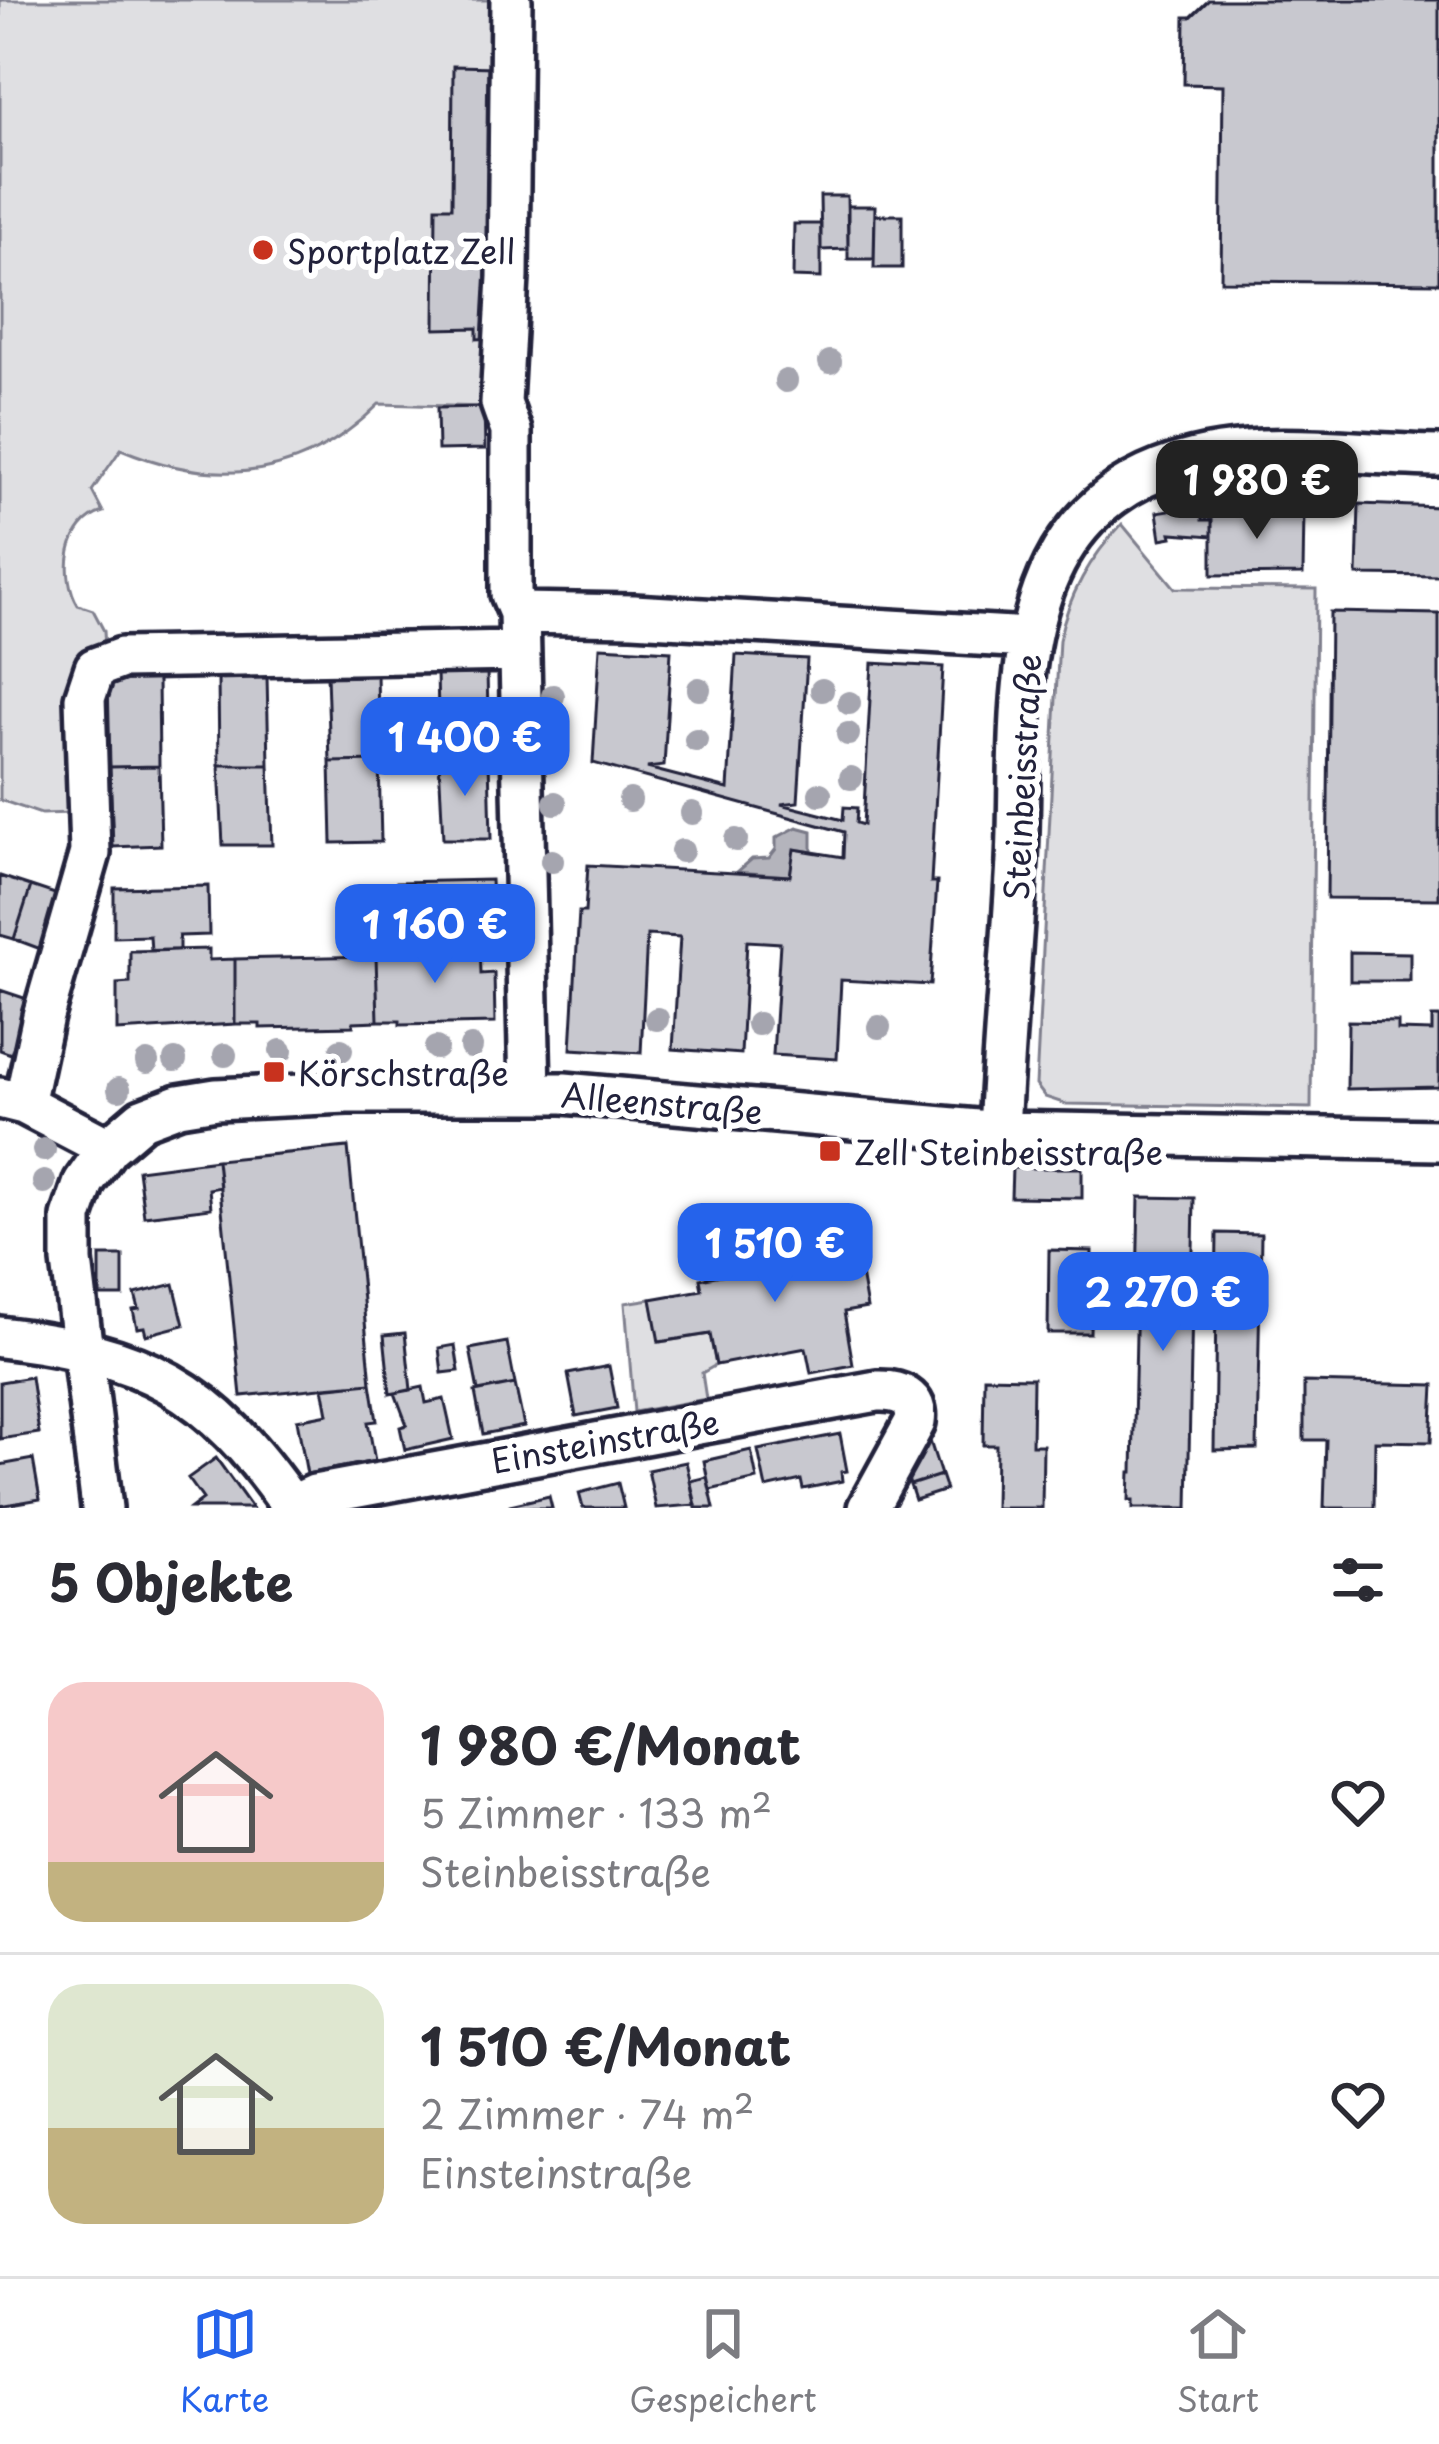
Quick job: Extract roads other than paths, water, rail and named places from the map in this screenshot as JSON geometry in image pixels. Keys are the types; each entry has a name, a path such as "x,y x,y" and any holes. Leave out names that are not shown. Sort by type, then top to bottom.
{"street":[{"path":"511,0 508,277 501,403 511,431 511,593 518,632 530,1092"},
{"name":"Steinbeisstraße","path":"999,1132 1017,853 1019,709 1029,638 1054,569 1077,531 1103,503 1159,470 1206,457 1248,451 1439,456"},
{"path":"108,1148 12,1101 43,1016 90,853 85,698 95,668 122,658 518,632 633,615 1029,638"},
{"name":"Alleenstraße","path":"81,1348 72,1216 84,1183 108,1148 132,1126 155,1113 203,1100 530,1092 688,1101 999,1132 1439,1140"},
{"path":"0,1337 81,1348 141,1367 200,1402 256,1458 292,1507"},
{"path":"81,1348 102,1508"},
{"name":"Einsteinstraße","path":"292,1507 315,1495 877,1391 902,1394 916,1408 907,1440 868,1508"}],"place":[{"name":"Sportplatz Zell","path":"263,250"},
{"name":"Körschstraße","path":"274,1072"},
{"name":"Zell Steinbeisstraße","path":"830,1151"}]}
